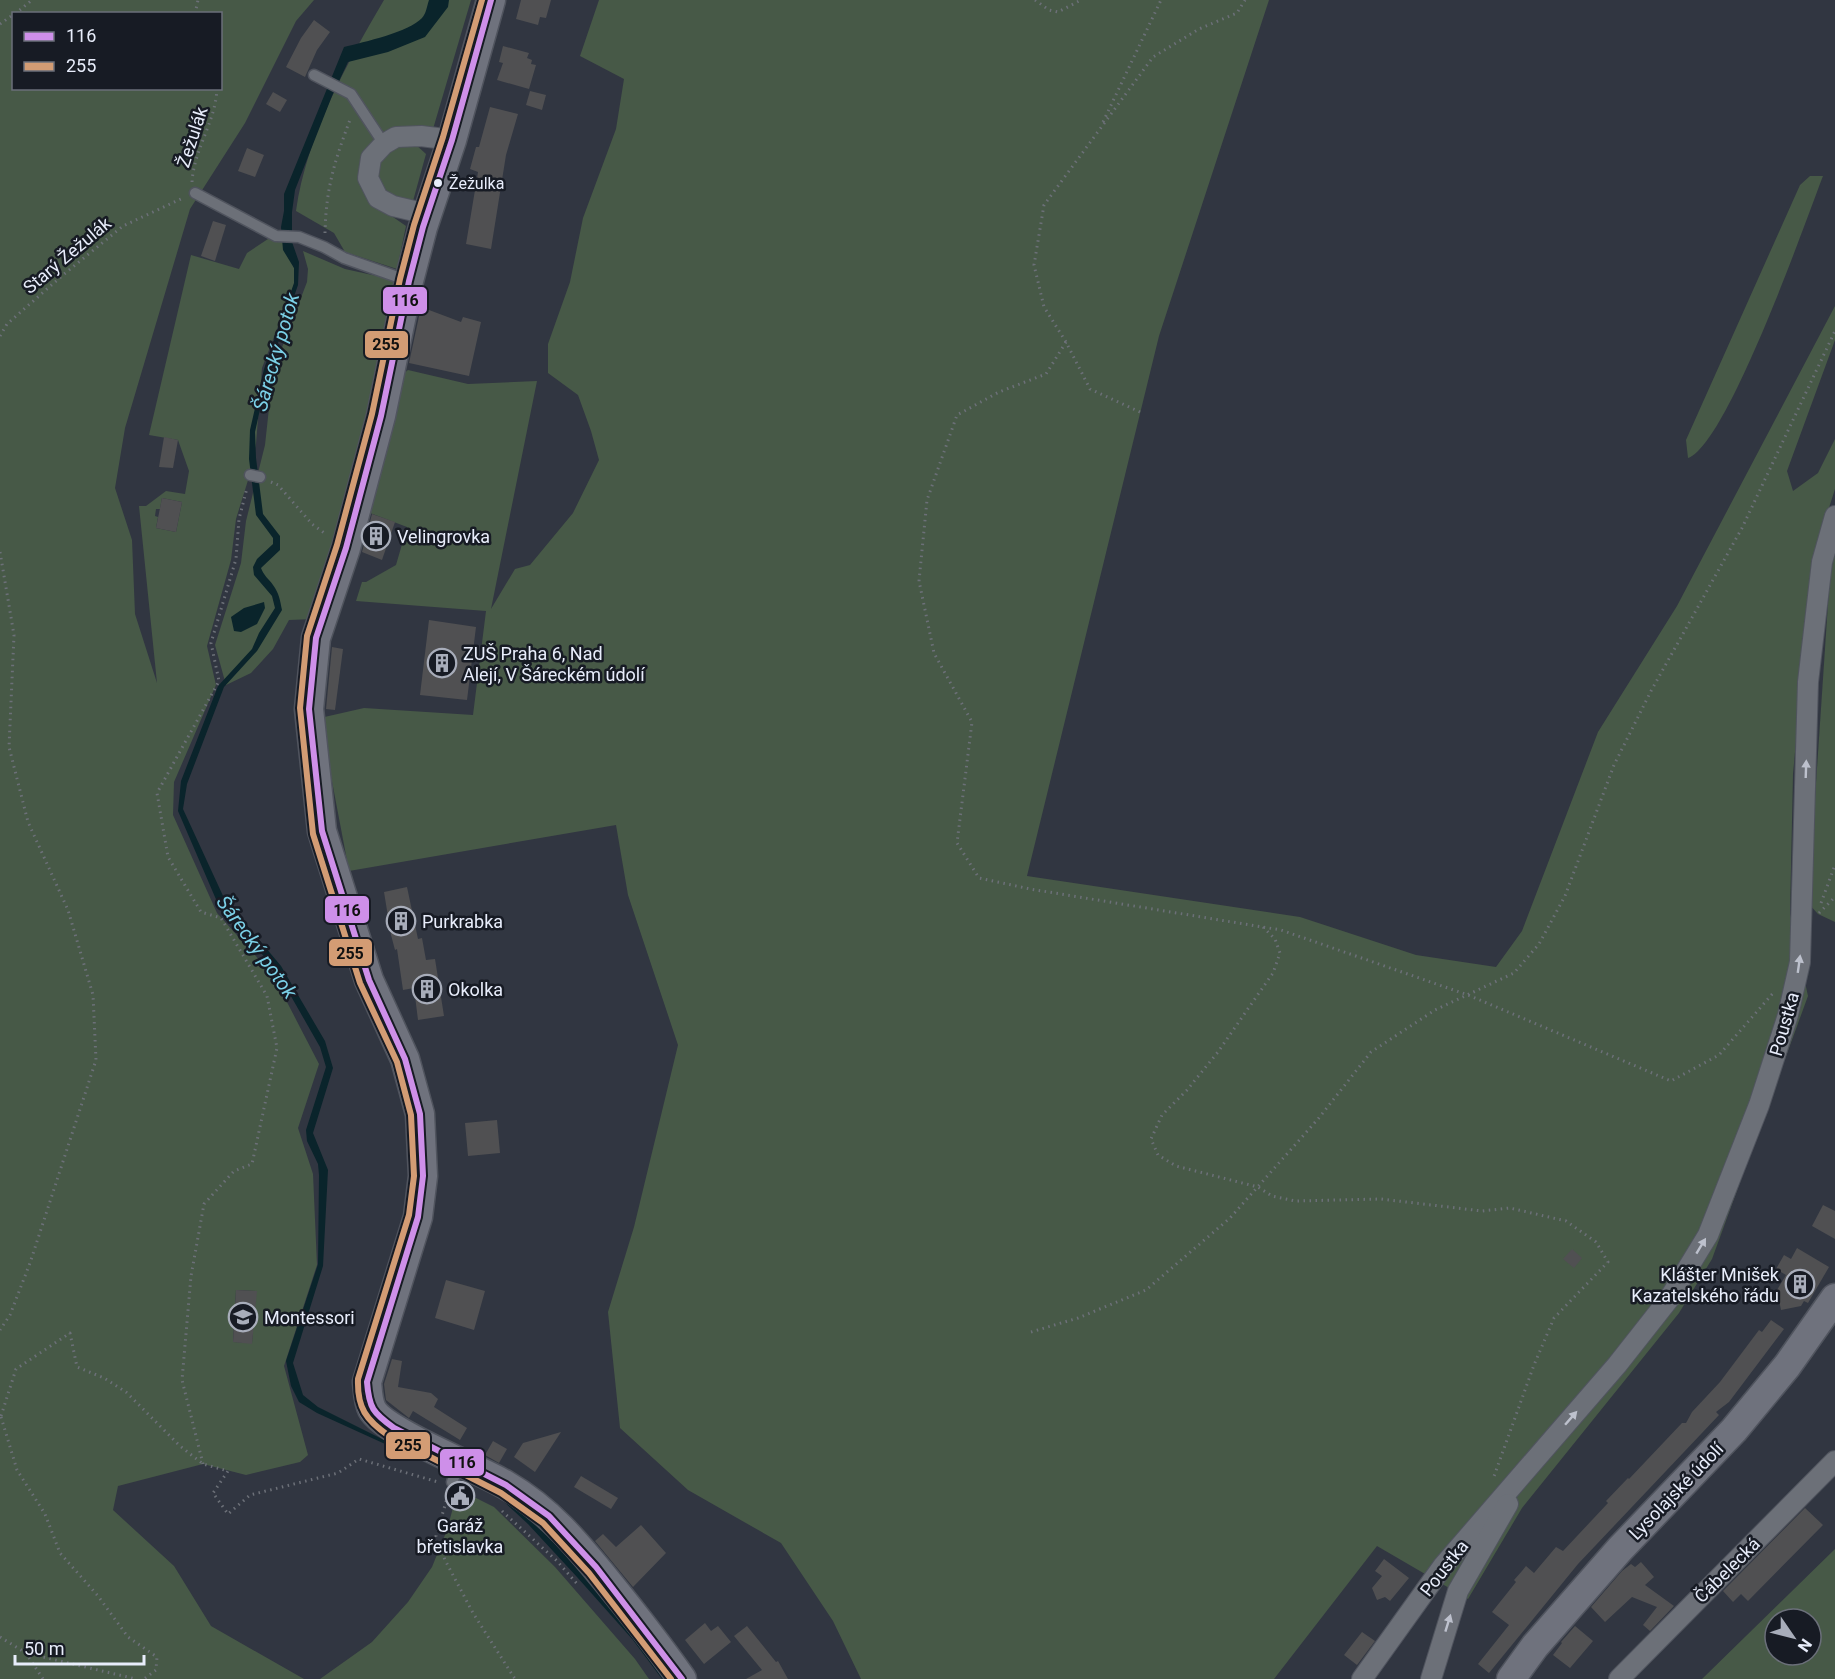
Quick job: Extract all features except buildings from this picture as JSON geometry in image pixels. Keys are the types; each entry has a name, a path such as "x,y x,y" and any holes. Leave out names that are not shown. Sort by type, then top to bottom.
{"street":[{"path":"491,0 409,281 381,416 346,548 316,638 309,709 322,831 369,980 405,1059 420,1113 423,1176 418,1216 367,1382 368,1396 373,1410 399,1432 457,1470 528,1497 565,1530 651,1635 682,1679"},
{"path":"427,214 393,206 378,198 368,178 372,158 384,144 396,137 421,136 452,140"},
{"name":"Poustka","path":"1362,1679 1443,1566 1617,1365 1669,1299 1708,1235 1759,1105 1788,1015 1800,962 1808,682 1822,562 1835,516"},
{"name":"Lysolajské údolí","path":"1511,1679 1536,1646 1620,1550 1734,1430 1787,1366 1835,1298"},
{"name":"Čábelecká","path":"1618,1679 1835,1461"},
{"name":"Poustka","path":"1431,1679 1458,1591 1533,1462"}],"lane":[{"path":"314,75 351,94 384,144"},
{"path":"195,193 276,236 299,237 344,258 409,281"}],"path":[{"path":"17,12 32,0"},
{"path":"1035,0 1049,10 1058,12 1081,0"},
{"path":"1100,129 1161,0"},
{"path":"1140,412 1090,389 1066,342 1044,307 1034,265 1044,205 1152,57 1199,29 1238,13 1245,0"},
{"name":"Žežulák","path":"195,193 192,187 193,172 202,140 217,103 217,90"},
{"path":"324,247 326,204 333,165 356,103"},
{"name":"Starý Žežulák","path":"0,336 7,324 123,226 195,193"},
{"path":"1031,1332 1078,1318 1146,1290 1230,1218 1318,1119 1371,1052 1435,1010 1514,973 1539,944 1565,896 1614,765 1651,691 1742,528 1835,331"},
{"path":"1066,342 1046,374 999,392 957,415 927,500 919,581 934,653 972,722 957,843 979,878 1030,889 1281,930 1468,995 1671,1082 1719,1055 1778,987"},
{"path":"203,1464 182,1380 191,1276 204,1204 234,1172 252,1164 277,1048 267,996 221,918 201,912 168,857 157,793 219,681 211,643 236,560 239,519 255,476 278,485 312,524 346,548"},
{"path":"0,552 14,635 9,747 28,822 68,910 93,995 96,1060 30,1263 10,1315 0,1330"},
{"path":"1818,914 1835,897"},
{"path":"1263,927 1275,939 1280,953 1273,973 1218,1052 1187,1090 1162,1115 1151,1138 1158,1155 1176,1166 1258,1186 1272,1196 1295,1201 1382,1199 1482,1210 1510,1208 1566,1221 1596,1242 1608,1262 1554,1318 1534,1365 1490,1487 1494,1507"},
{"path":"144,1679 156,1670 157,1657 128,1637 98,1596 60,1553 45,1514 17,1470 0,1416 16,1369 70,1332 77,1367 104,1378 126,1392 180,1446 203,1464 228,1471 213,1493 228,1514 250,1495 338,1473 359,1459 438,1482 457,1470"},
{"path":"457,1470 436,1536 445,1560 473,1613 515,1679"},
{"path":"501,1510 557,1561 581,1587"},
{"path":"0,1637 26,1653 136,1679"},
{"path":"26,1653 43,1679"},
{"path":"152,1673 157,1679"}],"green space":[{"path":"0,0 314,0 296,21 245,123 190,209 125,428 115,488 132,540 135,614 157,683 139,506 146,506 166,491 185,494 189,471 178,440 149,435 191,255 239,269 247,253 271,237 286,244 297,277 262,368 256,444 236,519 231,560 207,646 216,685 174,782 173,815 217,913 273,975 319,1064 298,1128 313,1174 317,1265 284,1366 308,1455 300,1462 246,1475 203,1464 118,1486 113,1510 174,1566 211,1626 304,1679 0,1679","holes":["162,498 182,502 176,532 156,528 158,517 155,516 156,509 160,509","236,1290 256,1291 252,1343 233,1342"]},
{"path":"384,0 471,0 433,129 368,149 377,206 406,226 397,269 345,252 334,233 296,211 309,155 330,101"},
{"path":"599,0 1269,0 1159,336 1027,876 1300,917 1416,955 1496,967 1522,931 1598,732 1677,606 1835,306 1835,340 1787,471 1793,491 1818,473 1835,439 1835,489 1813,558 1793,774 1790,914 1808,996 1712,1259 1679,1313 1522,1508 1468,1599 1377,1546 1274,1679 861,1679 833,1621 781,1543 688,1490 620,1428 608,1312 634,1227 678,1045 628,895 616,825 349,871 320,718 364,708 473,715 486,611 356,601 362,582 396,565 407,527 370,513 403,374 408,370 468,384 537,381 491,609 515,569 530,565 573,513 599,460 578,395 548,373 548,344 570,282 583,218 616,129 624,79 580,56"},
{"path":"415,144 426,154 413,201 410,203 385,192 377,181 381,155 389,146"},
{"path":"1810,176 1823,176 1763,330 1723,415 1704,444 1688,458 1686,440 1800,185"},
{"path":"303,251 345,269 395,280 374,406 368,405 367,415 371,416 314,619 289,620 273,649 251,673 226,685 215,645 241,563 246,521 265,445 273,371 307,282 308,269"},
{"path":"1835,548 1835,922 1818,914 1808,903 1831,559"},
{"path":"458,1489 494,1507 555,1567 635,1659 649,1679 320,1679 372,1642 408,1602 432,1567 447,1530"},
{"path":"1835,1549 1835,1679 1702,1679 1763,1619 1763,1667 1823,1667 1823,1607 1776,1607"}],"water":[{"name":"Šárecký potok","path":"429,0 449,0 448,7 425,37 388,52 348,62 295,190 292,242 299,262 298,285 269,369 255,432 263,514 280,536 280,550 261,568 277,591 282,610 257,651 224,687 187,784 183,809 224,898 281,966 325,1041 333,1068 313,1133 328,1170 323,1266 293,1363 303,1395 318,1407 410,1453 459,1472 530,1517 643,1641 668,1679 662,1679 633,1640 577,1577 528,1524 500,1498 317,1413 299,1402 291,1386 286,1361 318,1264 319,1175 318,1164 307,1141 306,1130 326,1067 320,1047 276,970 218,904 178,811 181,781 218,686 252,649 275,608 272,596 254,575 253,567 257,559 273,544 273,538 256,515 249,459 250,430 264,369 294,283 294,268 283,250 281,227 284,194 344,47 407,28 423,16"},
{"path":"264,602 265,608 257,624 241,632 234,631 231,617 244,608"}],"transit line":[{"name":"255","path":"482,0 443,137 414,225 400,279 372,414 337,545 307,636 300,708 313,834 360,983 397,1062 411,1115 414,1176 409,1215 358,1379 359,1398 369,1419 389,1436 501,1493 543,1523 589,1573 671,1679"},
{"name":"116","path":"491,0 452,140 423,227 409,281 381,416 346,548 316,638 309,709 322,831 369,980 405,1059 420,1114 423,1176 418,1217 367,1382 368,1391 373,1409 394,1428 506,1485 549,1516 596,1567 682,1679"}],"place":[{"name":"Žežulka","path":"438,183"},
{"name":"Velingrovka","path":"376,536"},
{"name":"ZUŠ Praha 6, Nad Alejí, V Šáreckém údolí","path":"442,663"},
{"name":"Purkrabka","path":"401,921"},
{"name":"Okolka","path":"427,989"},
{"name":"Klášter Mnišek Kazatelského řádu","path":"1800,1284"},
{"name":"Montessori","path":"243,1317"},
{"name":"Garáž břetislavka","path":"460,1496"}]}
